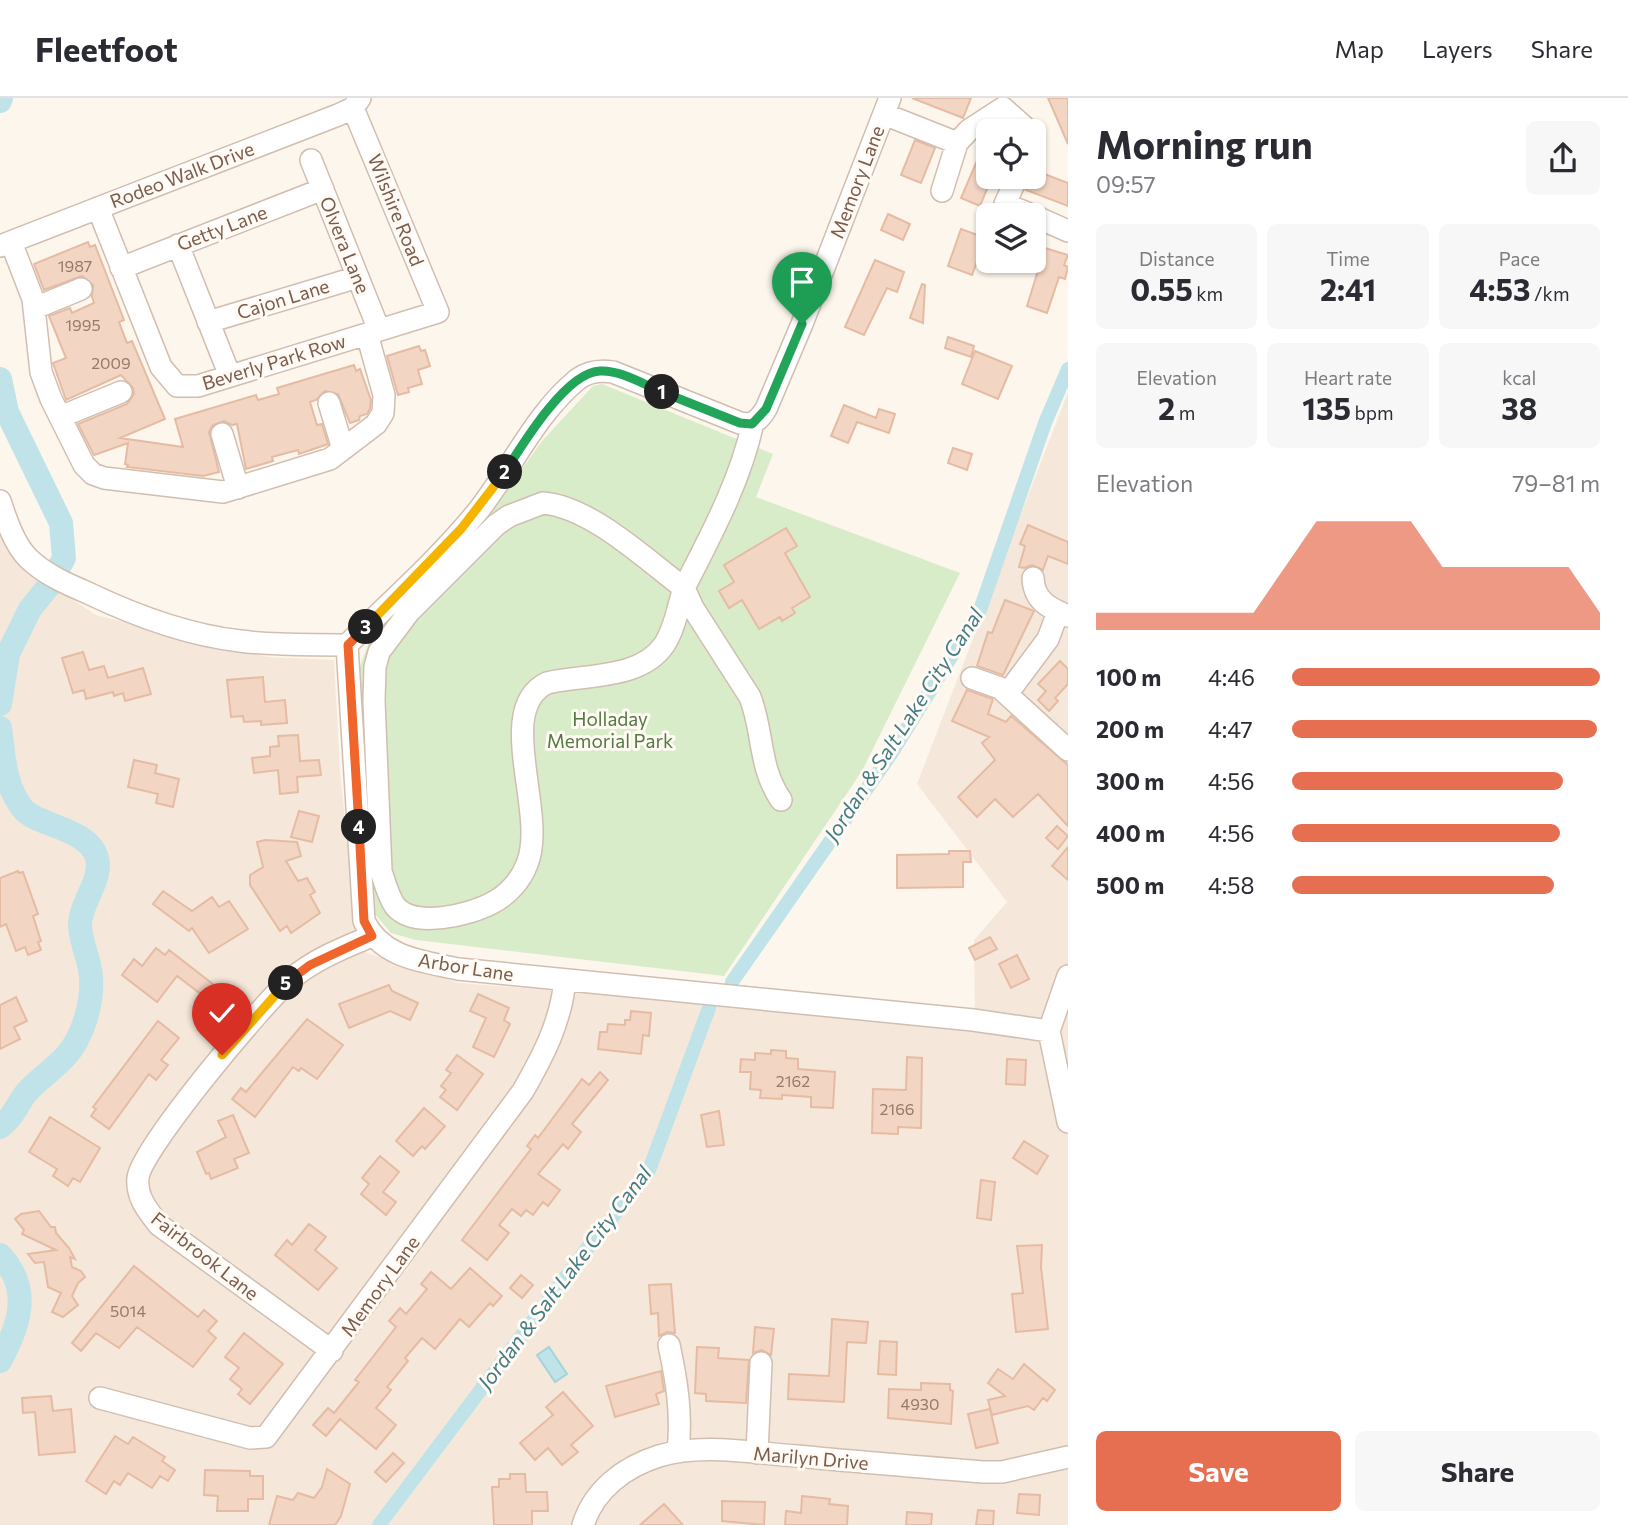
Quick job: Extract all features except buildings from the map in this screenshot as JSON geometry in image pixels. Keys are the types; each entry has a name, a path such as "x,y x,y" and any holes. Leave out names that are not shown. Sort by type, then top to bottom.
{"street":[{"name":"Rodeo Walk Drive","path":"6,244 357,103"},
{"name":"Wilshire Road","path":"357,103 438,313"},
{"path":"887,106 957,144"},
{"name":"Memory Lane","path":"684,588 580,513 558,504 542,503 509,516 496,525 408,612 379,652 375,667 381,871 395,906 402,912 415,916 430,919 448,917 493,903 509,891 523,875 533,841 522,721 529,696 536,688 547,683 646,663 663,646 671,632 684,588 721,516 748,444 752,424 763,414 778,383 887,106"},
{"path":"986,119 1003,108 1015,119"},
{"path":"942,191 957,144 976,125"},
{"name":"Olvera Lane","path":"311,160 358,277 373,332 384,395 383,413 376,424 343,449"},
{"name":"Getty Lane","path":"121,268 323,189"},
{"name":"Beverly Park Row","path":"98,208 161,368 177,386 187,387 230,376 438,313"},
{"path":"1046,222 1068,231"},
{"path":"6,244 35,308 41,372 81,460 93,474 104,478 211,493 238,488 321,463 343,449 329,403"},
{"path":"178,246 230,376"},
{"name":"Cajon Lane","path":"208,322 358,277"},
{"path":"35,308 81,289"},
{"path":"372,936 364,921 348,645 477,512 537,425 565,392 584,375 598,371 613,372 735,421 752,424"},
{"path":"60,417 121,392"},
{"path":"222,434 238,488"},
{"path":"0,500 26,557 43,570 118,608 176,628 249,642 348,645"},
{"path":"1007,694 1063,614 1036,595 1033,578"},
{"path":"684,588 693,608 750,696 755,709 766,775 781,800"},
{"path":"972,678 1007,694 1068,750"},
{"name":"Arbor Lane","path":"372,936 398,955 458,970 973,1020 1049,1031"},
{"name":"Fairbrook Lane","path":"332,1351 159,1225 140,1196 138,1180 140,1168 173,1122 261,1009 290,979 310,965 372,936"},
{"path":"1068,976 1049,1031 1068,1122"},
{"name":"Memory Lane","path":"100,1398 250,1438 266,1437 523,1091 554,1028 565,981"},
{"path":"670,1345 679,1391 681,1423 678,1452"},
{"path":"757,1453 761,1363"},
{"name":"Marilyn Drive","path":"583,1525 587,1512 599,1493 617,1477 638,1464 678,1452 757,1453 983,1472 1002,1472 1068,1457"}],"shaded area":[{"path":"1068,392 1068,1525 0,1525 0,512 18,564 96,615 268,657 334,660 340,771 358,950 459,983 975,1023 974,940 1007,902 917,784"}],"green space":[{"name":"Holladay Memorial Park","path":"602,384 773,454 756,497 960,573 862,771 724,976 416,940 391,933 374,913 359,669 369,642 469,543 542,441 593,386"}],"water":[{"path":"549,1347 567,1374 555,1382 537,1355"}],"waterway":[{"name":"Jordan & Salt Lake City Canal","path":"732,982 891,754 980,610 1045,423 1068,369"},
{"path":"0,379 7,412 61,523 64,558 48,587 30,609 8,654 0,704"},
{"path":"0,728 8,780 23,809 39,820 84,840 92,848 98,866 80,925 91,987 82,1030 65,1057 30,1088 0,1127"},
{"name":"Jordan & Salt Lake City Canal","path":"379,1525 589,1246 648,1173 709,1008"},
{"path":"0,1255 16,1281 20,1307 13,1334 0,1361"}],"route":[{"path":"222,1055 290,979 341,948 372,936 364,921 348,645 477,512 537,425 572,384 584,375 598,371 613,372 735,421 752,424 766,409 802,324"}]}
